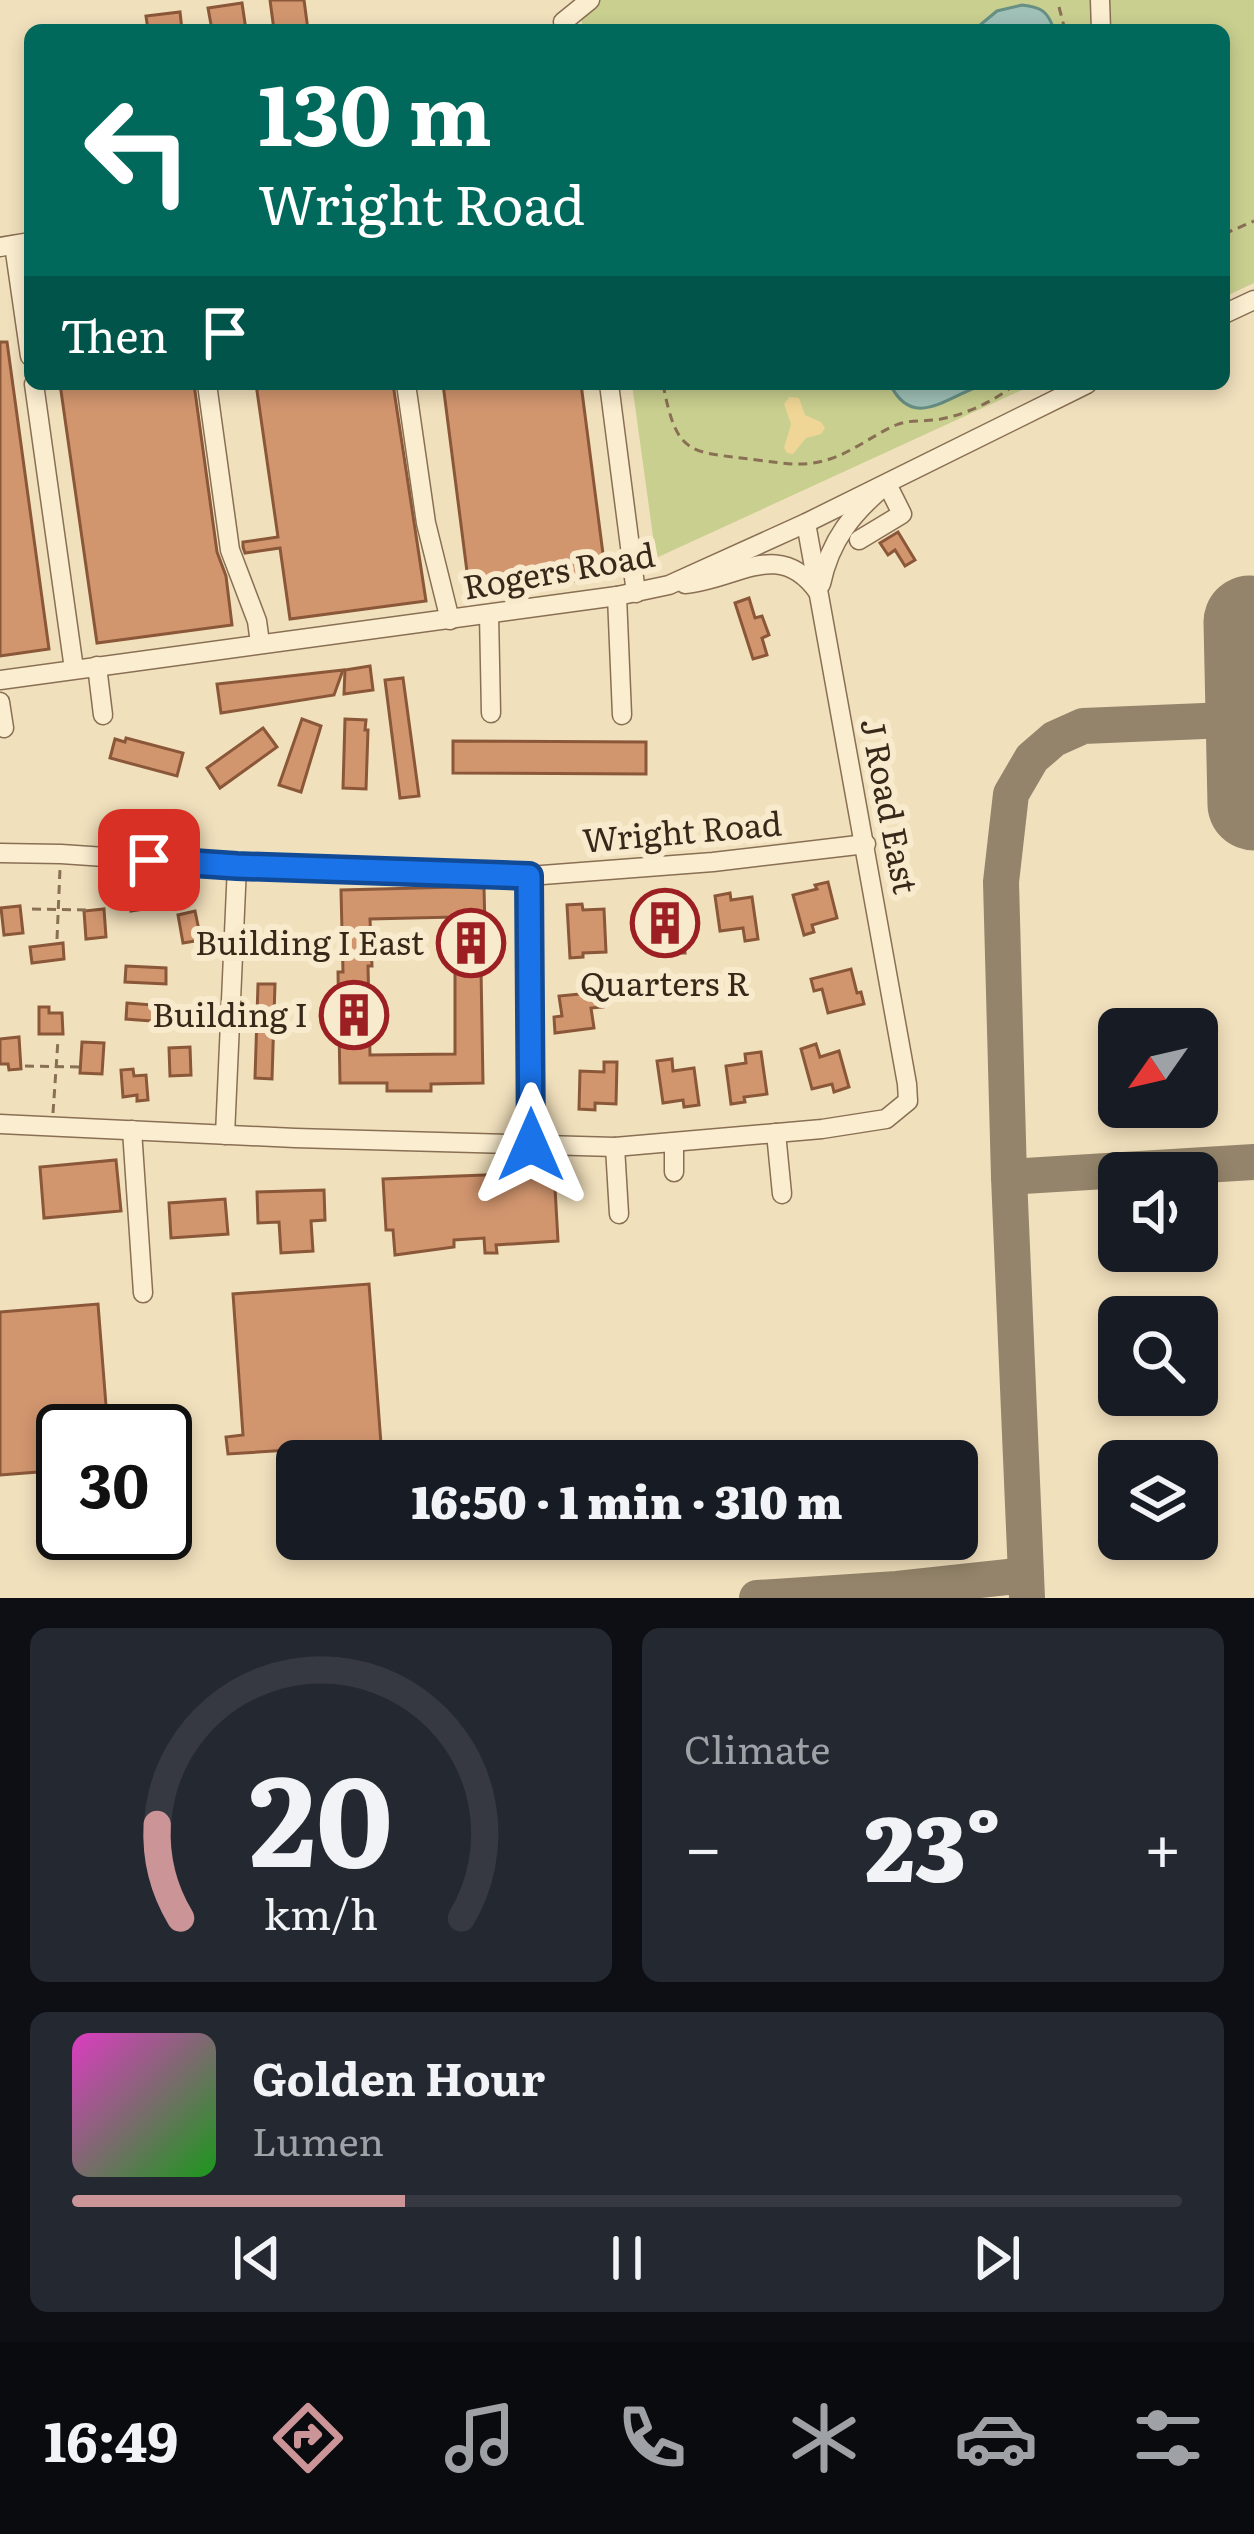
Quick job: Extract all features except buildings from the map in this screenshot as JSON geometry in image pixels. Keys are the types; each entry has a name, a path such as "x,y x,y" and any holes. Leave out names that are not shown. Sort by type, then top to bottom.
{"street":[{"path":"563,20 590,0"},
{"path":"15,245 24,312"},
{"path":"35,390 74,669"},
{"path":"208,390 230,550 257,621 260,643"},
{"path":"407,390 427,524 450,620"},
{"path":"610,390 627,595 622,715"},
{"name":"Rogers Road","path":"0,680 627,595 669,585 1076,390"},
{"path":"819,595 826,562 851,515 887,484 902,514 859,540"},
{"name":"J Road East","path":"776,1133 886,1118 908,1101 889,971 806,523"},
{"path":"669,585 704,582 778,563 807,576 819,595"},
{"path":"489,614 491,712"},
{"path":"97,666 104,715"},
{"path":"0,703 4,728"},
{"name":"Wright Road","path":"0,853 529,876 866,844"},
{"path":"225,1136 237,866"},
{"path":"529,876 531,1145"},
{"path":"0,1124 615,1147 776,1133 782,1194"},
{"path":"132,1130 143,1293"},
{"path":"674,1143 674,1172"},
{"path":"615,1147 619,1214"}],"path":[{"path":"1059,7 1063,24"},
{"path":"665,390 676,431 699,451 791,466 832,458 896,425 961,413 1008,390"},
{"path":"57,939 61,854"},
{"path":"32,909 86,910"},
{"path":"52,1126 58,1040"},
{"path":"25,1066 80,1067"}],"green space":[{"path":"579,0 1254,0 1254,283 1230,294 1230,24 582,24"},
{"path":"633,390 1022,390 656,558"}],"sand":[{"path":"789,397 799,398 805,415 825,428 806,438 793,454 784,448 791,424 784,404"}],"water":[{"path":"1034,7 1052,24 981,24 997,11"},
{"path":"894,390 972,390 921,408 899,398"}],"taxiway":[{"path":"1027,1598 1001,882 1011,794 1032,758 1054,739 1083,726 1252,719"},
{"path":"1009,1177 1254,1162"},
{"path":"757,1598 1026,1575"}],"runway":[{"path":"1250,622 1254,804"}],"place":[{"name":"Quarters R","path":"665,923"},
{"name":"Building I East","path":"471,943"},
{"name":"Building I","path":"354,1015"}],"route":[{"path":"149,860 529,876 531,1145"}]}
